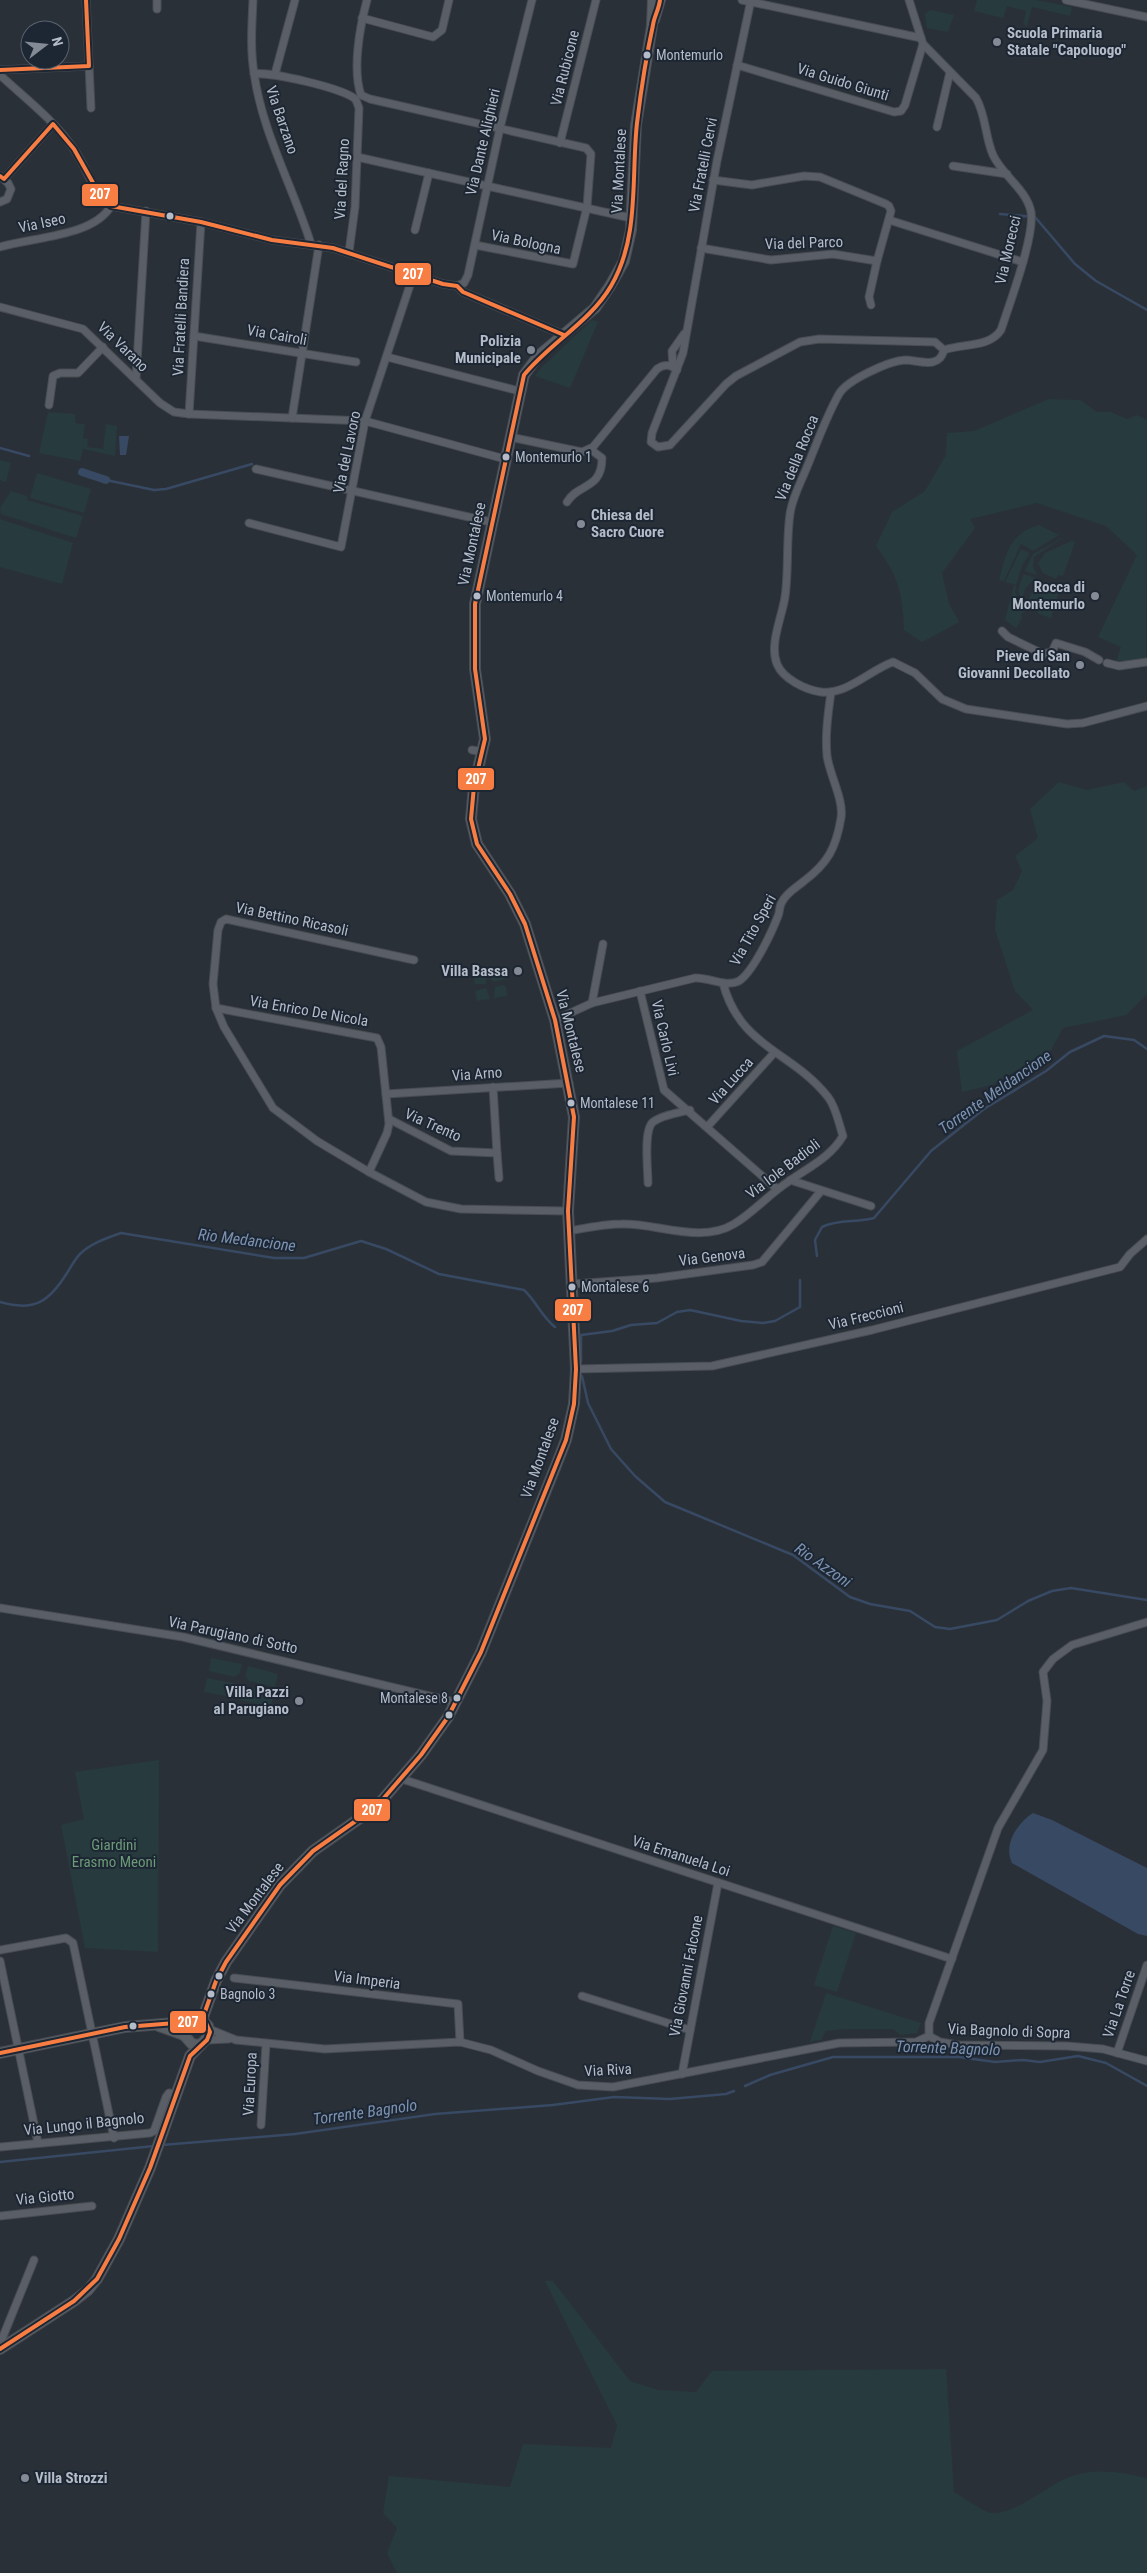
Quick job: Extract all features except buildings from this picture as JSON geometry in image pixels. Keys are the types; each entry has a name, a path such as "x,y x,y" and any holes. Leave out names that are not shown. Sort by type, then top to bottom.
{"street":[{"path":"86,0 91,108"},
{"path":"157,0 157,9"},
{"name":"Via Barzano","path":"253,0 251,41 254,74 263,114 315,244"},
{"path":"276,74 296,0"},
{"path":"367,0 362,18 358,77 362,95 370,99"},
{"path":"362,18 426,37 436,37 441,32 450,0"},
{"name":"Via Dante Alighieri","path":"457,286 464,283 468,276 500,128 532,0"},
{"name":"Via Rubicone","path":"560,143 596,0"},
{"name":"Via Montalese","path":"652,0 652,26"},
{"name":"Via Montalese","path":"202,2020 216,1981 226,1962 280,1885 307,1856 364,1817 402,1779 456,1705 480,1652 566,1440 574,1404 576,1369 568,1211 574,1117 569,1083 555,1020 518,909 477,844 472,831 471,807 477,751 485,733 475,669 475,604 519,391 524,375 538,356 595,308 610,286 627,251 631,218 636,125 652,26 660,0"},
{"path":"742,0 922,41"},
{"name":"Via Morecci","path":"909,0 922,41 980,105 990,148 1031,212 1023,262 1001,330 995,339 982,344 958,345 944,350"},
{"path":"1066,0 1147,16"},
{"name":"Via Fratelli Cervi","path":"675,369 672,352 684,334 713,180 751,1"},
{"name":"Via Guido Giunti","path":"737,65 898,112 905,105 922,41"},
{"path":"0,70 90,66"},
{"path":"937,127 950,72"},
{"path":"254,74 276,74 346,93 354,96 359,108"},
{"path":"0,75 53,124 74,149 101,197 111,206 200,222 272,240 315,244 349,252 443,284 457,286 463,292 564,335"},
{"path":"346,93 352,92 358,77"},
{"path":"359,108 363,99 370,99 586,148 591,154 587,207"},
{"name":"Via del Ragno","path":"349,252 355,207 359,108"},
{"path":"0,202 7,199 11,193 10,186 2,178 53,124"},
{"path":"357,157 631,218"},
{"path":"953,166 1006,174"},
{"path":"415,230 428,173"},
{"path":"713,180 752,185 804,176 820,177 889,206 888,220 868,297 871,305"},
{"name":"Via Iseo","path":"0,247 88,226 104,217 111,206"},
{"name":"Via Bologna","path":"475,245 573,264 587,207"},
{"path":"136,379 146,211"},
{"path":"888,220 1023,262"},
{"name":"Via Fratelli Bandiera","path":"189,414 200,222"},
{"path":"292,418 302,354 315,244"},
{"name":"Via del Parco","path":"701,248 771,260 833,254 877,261"},
{"name":"Via del Lavoro","path":"249,523 341,547 365,421 414,273"},
{"name":"Via Varano","path":"0,308 79,327 103,347 164,406 174,412 365,421 505,458"},
{"name":"Via Cairoli","path":"194,336 356,362"},
{"path":"510,437 582,452 590,448 657,369 665,365 675,369 650,437 654,445 666,447 673,442 726,384 736,376 800,342 818,339 935,342 944,350"},
{"path":"49,405 53,376 60,373 78,373 103,347"},
{"name":"Via della Rocca","path":"831,692 820,692 787,678 777,664 776,646 779,619 785,597 790,512 822,432 840,393 847,384 905,360 934,362 940,359 944,350"},
{"path":"387,357 519,391"},
{"path":"567,502 575,493 590,486 602,467 602,458 590,448"},
{"path":"256,469 491,522"},
{"path":"1002,631 1008,637 1043,654 1052,652 1056,643 1085,652 1099,660"},
{"path":"831,692 866,678 880,667 893,662 915,673 942,699 966,709 1067,724 1088,722 1147,706"},
{"path":"1107,663 1119,666 1147,662"},
{"name":"Via Tito Speri","path":"555,1020 592,1003 640,991 700,978 732,983 742,978 765,943 779,914 781,902 792,890 820,869 832,853 841,817 841,802 832,782 827,756 826,729 831,692"},
{"name":"Via Bettino Ricasoli","path":"216,1008 213,984 218,930 221,922 226,919 414,960"},
{"path":"592,1003 603,944"},
{"name":"Via Iole Badioli","path":"569,1231 622,1224 688,1232 725,1228 734,1224 777,1189 826,1157 843,1136 828,1098 803,1074 752,1035 736,1015 723,982"},
{"name":"Via Carlo Livi","path":"640,991 664,1090 690,1110"},
{"path":"216,1008 224,1027 273,1108 317,1141 368,1172 426,1202 461,1209 568,1211"},
{"name":"Via Enrico De Nicola","path":"216,1008 377,1038 381,1047 388,1119 387,1133 368,1172"},
{"name":"Via Lucca","path":"708,1126 774,1053"},
{"name":"Via Arno","path":"386,1094 569,1083"},
{"path":"493,1087 499,1178"},
{"path":"648,1183 647,1132 654,1121 690,1110 777,1189"},
{"name":"Via Trento","path":"388,1119 451,1151 497,1153"},
{"path":"790,1180 870,1206"},
{"name":"Via Genova","path":"573,1284 657,1278 753,1265 762,1262 821,1191"},
{"name":"Via Freccioni","path":"576,1369 712,1366 776,1352 1120,1267 1130,1254 1147,1239"},
{"name":"Via Parugiano di Sotto","path":"0,1608 183,1637 314,1667 456,1705"},
{"path":"930,2036 928,2028 998,1828 1043,1750 1047,1702 1043,1672 1053,1659 1072,1645 1147,1622"},
{"name":"Via Emanuela Loi","path":"402,1779 952,1959"},
{"name":"Via Giovanni Falcone","path":"682,2074 718,1883"},
{"path":"0,1950 66,1938 73,1944 114,2138"},
{"path":"0,1961 38,2143"},
{"name":"Via La Torre","path":"1117,2052 1145,1979 1147,1965"},
{"name":"Via Imperia","path":"234,1978 458,2004 460,2042"},
{"path":"582,1996 690,2030"},
{"path":"0,2053 92,2034 155,2024 188,2022 196,2019 202,2020 209,2029 203,2042 190,2056 175,2094 157,2150 132,2210 97,2279 88,2290 74,2301 0,2348"},
{"path":"184,2035 188,2022"},
{"path":"155,2024 184,2035 192,2044 203,2042"},
{"name":"Via Riva","path":"209,2029 232,2039"},
{"name":"Via Bagnolo di Sopra","path":"930,2036 940,2042 958,2045 1067,2046 1117,2052 1147,2061"},
{"name":"Via Riva","path":"203,2042 232,2039 324,2049 460,2042 491,2050 538,2072 578,2085 614,2087 839,2044 916,2042 930,2036"},
{"name":"Via Europa","path":"262,2126 266,2044"},
{"name":"Via Lungo il Bagnolo","path":"0,2147 114,2138 150,2133 154,2131 166,2097 169,2093 175,2094"},
{"name":"Via Giotto","path":"0,2216 92,2206"},
{"path":"0,2348 34,2260"}],"green space":[{"path":"977,0 1036,0 1072,7 1070,16 1032,7 1027,26 1023,24 1026,11 1007,6 1003,18 974,11"},
{"path":"930,10 954,15 948,32 927,28 925,14"},
{"path":"592,320 598,322 570,388 535,376 541,368"},
{"path":"1049,399 1080,400 1097,412 1111,412 1127,419 1137,415 1147,420 1146,659 1116,662 1121,647 1098,637 1137,555 1106,526 1037,503 970,519 975,528 942,573 949,604 959,622 922,642 904,630 901,595 898,585 890,567 876,546 892,512 925,491 946,455 947,433 974,431"},
{"path":"48,412 75,414 75,423 85,424 83,438 88,439 87,447 103,449 106,424 117,426 115,456 83,449 80,461 39,453"},
{"path":"0,460 11,463 6,482 0,480"},
{"path":"37,473 91,489 84,513 30,498"},
{"path":"11,491 27,496 27,500 83,516 76,538 1,514 0,508"},
{"path":"0,519 73,543 62,584 0,567"},
{"path":"1039,525 1059,535 1033,551 1021,544 1004,581 999,580 1007,553 1015,539 1029,529"},
{"path":"1067,535 1034,557 1033,566 1037,575 1025,571 1033,554"},
{"path":"1071,541 1075,542 1063,576 1058,575 1056,579 1043,573 1038,563 1045,553"},
{"path":"1021,549 1030,553 1022,566 1016,585 1005,582"},
{"path":"1023,574 1035,578 1025,589 1022,601 1018,591"},
{"path":"1044,583 1055,586 1054,590 1059,592 1051,618 1039,614 1029,600 1033,587"},
{"path":"1014,586 1016,586 1015,592 1025,611 1021,614 1022,618 1016,628 1005,620"},
{"path":"1059,782 1087,790 1124,782 1134,791 1147,786 1147,994 1126,1015 1063,1028 1051,1050 992,1085 962,1092 957,1051 1033,1010 1015,991 995,930 997,900 1013,890 1022,871 1015,856 1038,838 1030,809"},
{"path":"504,970 505,979 494,982 491,980 490,972"},
{"path":"487,973 486,984 475,984 473,975"},
{"path":"503,985 506,987 507,996 494,998 495,987"},
{"path":"486,988 490,999 477,1001 475,991"},
{"path":"211,1658 242,1664 240,1673 234,1677 209,1671"},
{"path":"248,1666 278,1674 275,1687 249,1681 245,1676"},
{"path":"207,1678 233,1683 237,1689 235,1698 204,1692"},
{"path":"248,1687 274,1693 271,1707 240,1700 242,1691"},
{"name":"Giardini Erasmo Meoni","path":"159,1760 158,1952 85,1948 61,1825 84,1819 75,1772"},
{"path":"833,1926 856,1933 837,1992 814,1985"},
{"path":"826,1993 921,2023 917,2033 900,2035 894,2029 844,2029 826,2031 821,2040 810,2042"},
{"path":"545,2281 553,2281 630,2381 658,2390 696,2392 712,2371 946,2369 954,2492 991,2513 1010,2510 1058,2482 1077,2475 1107,2472 1147,2478 1147,2573 397,2573 387,2553 397,2528 383,2513 389,2476 510,2487 523,2444 611,2448 617,2425"}],"water":[{"path":"119,436 129,436 126,455 120,455"},
{"path":"1033,1813 1052,1820 1147,1868 1147,1936 1138,1934 1012,1863 1009,1849 1010,1842 1017,1828"}],"waterway":[{"path":"1000,214 1035,217 1075,264 1096,281 1147,310"},
{"path":"0,448 29,456"},
{"path":"106,480 154,490 166,489 252,464"},
{"path":"82,472 106,480"},
{"name":"Torrente Meldancione","path":"817,1256 815,1240 822,1227 835,1223 874,1218 931,1151 984,1109 1046,1071 1070,1052 1104,1036 1134,1040 1147,1049"},
{"name":"Rio Medancione","path":"0,1302 22,1306 40,1302 54,1291 76,1258 84,1250 99,1241 121,1233 274,1258 304,1258 361,1241 386,1249 439,1274 524,1290 546,1319 555,1327"},
{"name":"Torrente Meldancione","path":"581,1361 581,1335 612,1331 631,1325 657,1323 677,1312 690,1310 741,1321 763,1323 775,1321 800,1307 800,1280"},
{"name":"Rio Azzoni","path":"582,1376 588,1403 611,1449 635,1476 665,1502 793,1555 850,1597 870,1604 910,1611 935,1627 950,1629 997,1620 1028,1601 1052,1591 1071,1588 1147,1600"},
{"name":"Torrente Bagnolo","path":"745,2086 770,2075 833,2057 959,2057 995,2062 1023,2060 1040,2062 1078,2056 1106,2063 1147,2086"},
{"name":"Torrente Bagnolo","path":"162,2145 295,2134 435,2114 553,2105 614,2097 670,2099 726,2094 734,2091"},
{"name":"Torrente Bagnolo","path":"0,2162 154,2146"}],"transit line":[{"name":"207","path":"0,70 89,66 86,0"},
{"name":"207","path":"202,2020 216,1981 226,1962 280,1885 313,1851 377,1806 421,1755 448,1717 481,1652 566,1440 574,1404 576,1369 568,1211 574,1117 555,1020 525,924 510,894 477,844 471,819 474,786 485,739 475,669 475,604 524,375 534,363 592,311 611,286 620,267 626,247 633,206 635,143 640,98 650,37 660,0"},
{"name":"207","path":"0,176 4,179 53,124 74,149 101,197 111,206 201,222 272,240 333,248 443,284 457,286 463,292 564,335"},
{"name":"207","path":"0,2053 125,2027 188,2022 196,2019 206,2023 210,2032 207,2040 190,2056 150,2168 119,2239 97,2279 74,2301 0,2349"}],"place":[{"name":"Scuola Primaria Statale \"Capoluogo\"","path":"997,42"},
{"name":"Montemurlo","path":"647,55"},
{"name":"Polizia Municipale","path":"531,350"},
{"name":"Montemurlo 1","path":"506,457"},
{"name":"Chiesa del Sacro Cuore","path":"581,524"},
{"name":"Montemurlo 4","path":"477,596"},
{"name":"Rocca di Montemurlo","path":"1095,596"},
{"name":"Pieve di San Giovanni Decollato","path":"1080,665"},
{"name":"Villa Bassa","path":"518,971"},
{"name":"Montalese 11","path":"571,1103"},
{"name":"Montalese 6","path":"572,1287"},
{"name":"Montalese 8","path":"457,1698"},
{"name":"Villa Pazzi al Parugiano","path":"299,1701"},
{"name":"Bagnolo 3","path":"211,1994"},
{"name":"Villa Strozzi","path":"25,2478"}]}
